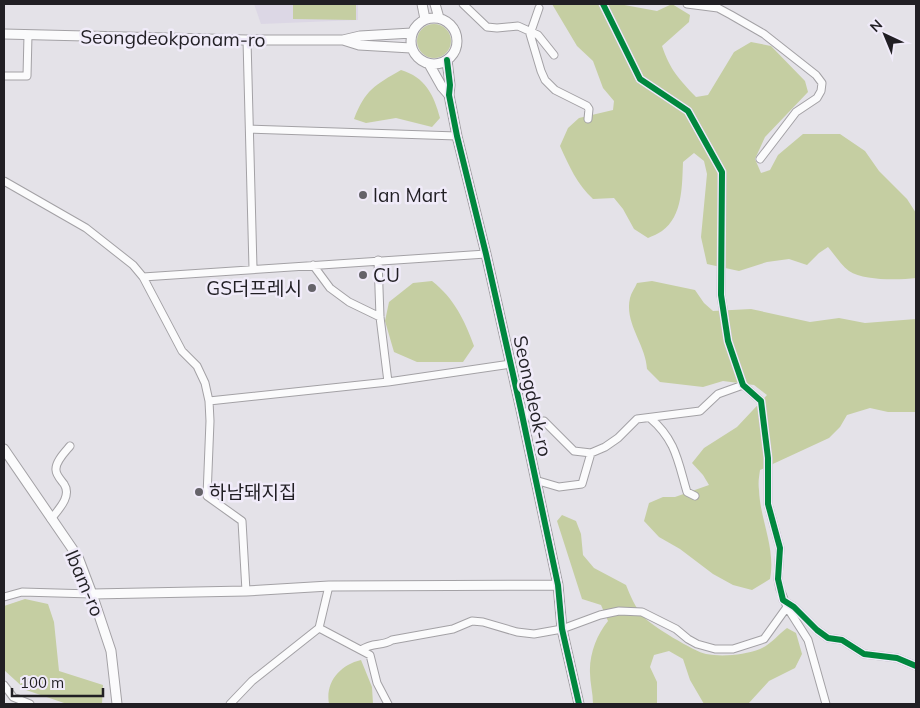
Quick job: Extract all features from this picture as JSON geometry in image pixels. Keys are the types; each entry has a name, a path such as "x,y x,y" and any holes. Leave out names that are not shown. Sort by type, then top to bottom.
{"street":[{"path":"422,4 426,19"},
{"path":"435,4 439,18"},
{"path":"463,4 487,27 518,26 530,31 542,38 554,55"},
{"path":"604,4 640,79 688,111 722,172 722,295 728,341 743,385 761,401 768,458 768,504 780,548 778,579 783,600 808,640 826,704"},
{"path":"687,4 718,8 764,34 816,75 822,83 821,91 817,98 796,112 760,160"},
{"path":"539,8 530,31 537,59 545,80 555,90 587,106 589,109 588,118"},
{"path":"439,18 448,21 454,28 457,36 457,45 447,60 438,64 429,64 415,55 411,48 412,33 417,24 426,19 439,18"},
{"path":"343,40 360,36 412,33"},
{"name":"Seongdeokponam-ro","path":"4,34 247,40 343,40"},
{"path":"4,76 27,76 28,34"},
{"path":"247,40 253,268"},
{"path":"343,40 359,45 411,48"},
{"path":"447,60 450,85 448,95"},
{"path":"429,64 448,95"},
{"name":"Seongdeok-ro","path":"448,95 521,410 558,585 562,629 579,704"},
{"path":"250,129 457,136"},
{"path":"4,181 86,228 133,265 143,277 182,351 197,366 205,383 209,401 207,496 242,521 246,591"},
{"path":"143,277 253,268 486,254"},
{"path":"378,260 380,317 388,382"},
{"path":"313,265 330,288 349,302 380,317"},
{"name":"Seongdeok-ro","path":"209,401 388,382 511,364"},
{"path":"521,410 539,422 544,421 574,451 591,453 605,447 618,438 637,419 700,411 718,394 743,385"},
{"path":"650,418 662,428 672,443 687,492 695,496"},
{"path":"51,518 62,506 65,498 66,487 56,470 56,465 70,446"},
{"name":"Ibam-ro","path":"4,449 78,557 111,651 117,704"},
{"path":"535,480 560,487 582,484 591,453"},
{"path":"4,597 22,592 92,594 246,591 329,586 558,585"},
{"path":"230,704 252,681 319,628 329,586"},
{"path":"783,600 794,606 817,630 828,638 842,640 864,654 897,658 916,666"},
{"path":"361,650 369,644 386,644 392,640 453,629 472,621 483,622 517,632 534,634 562,629 600,614 619,611 642,612 676,628 697,644 715,649 732,650 764,639 787,607"},
{"path":"319,628 370,654 378,683 388,704"},
{"path":"4,685 13,697 30,704"}],"shaded area":[{"path":"254,4 358,4 358,20 261,24"}],"green space":[{"path":"293,4 356,4 356,20 293,19"},
{"path":"552,4 619,4 657,11 672,4 690,15 689,22 662,46 668,62 676,74 696,97 708,95 734,52 751,42 771,46 805,81 808,92 765,137 755,159 761,173 770,170 778,155 803,134 840,134 865,151 879,171 907,199 916,213 916,278 882,279 863,277 843,266 828,247 807,265 789,259 767,262 739,271 707,264 701,237 707,174 704,161 694,153 683,162 678,209 669,225 655,235 648,238 634,229 623,209 614,198 593,199 578,181 560,146 568,128 579,118 613,110 614,101 603,88 593,61 577,46"},
{"path":"434,24 441,25 446,29 450,34 450,48 446,53 441,57 434,58 427,57 422,53 418,48 417,41 418,34 422,29 427,25"},
{"path":"401,70 422,82 435,102 440,118 432,127 396,118 366,123 354,119 362,101 372,89"},
{"path":"432,281 453,302 471,337 474,346 463,362 417,362 394,352 385,321 389,302 413,283"},
{"path":"652,281 695,290 704,303 713,311 751,309 810,322 839,318 865,323 916,319 916,412 888,412 870,408 847,415 840,427 829,438 760,470 760,501 771,556 771,568 770,579 752,590 733,585 713,574 680,549 659,537 644,521 649,503 663,497 675,497 709,485 692,463 704,448 737,427 767,395 754,385 723,381 703,387 660,382 647,369 643,351 632,325 629,307 631,296 637,283"},
{"path":"562,515 576,521 581,534 583,555 594,568 626,585 640,613 663,631 700,652 712,655 726,655 747,653 760,649 787,628 796,633 802,654 795,668 769,681 748,704 704,704 690,680 683,659 669,651 654,655 650,667 657,682 657,704 593,704 590,677 592,652 597,638 608,621 601,605 582,599 557,521"},
{"path":"25,599 48,604 54,622 59,671 103,685 102,704 67,704 26,690 4,670 4,606"},
{"path":"361,660 372,687 373,704 329,704 329,689 336,676 353,662"}],"cycle path":[{"path":"603,4 640,79 688,111 722,172 721,295 728,341 743,385 761,401 768,458 768,504 780,548 778,579 783,600 794,607 828,638 842,640 864,654 897,658 916,666"},
{"path":"447,60 450,85 449,95 457,136 521,410 558,585 562,629 579,704"}],"place":[{"name":"Ian Mart","path":"363,195"},
{"name":"CU","path":"363,275"},
{"name":"GS더프레시","path":"312,288"},
{"name":"하남돼지집","path":"199,492"}]}
